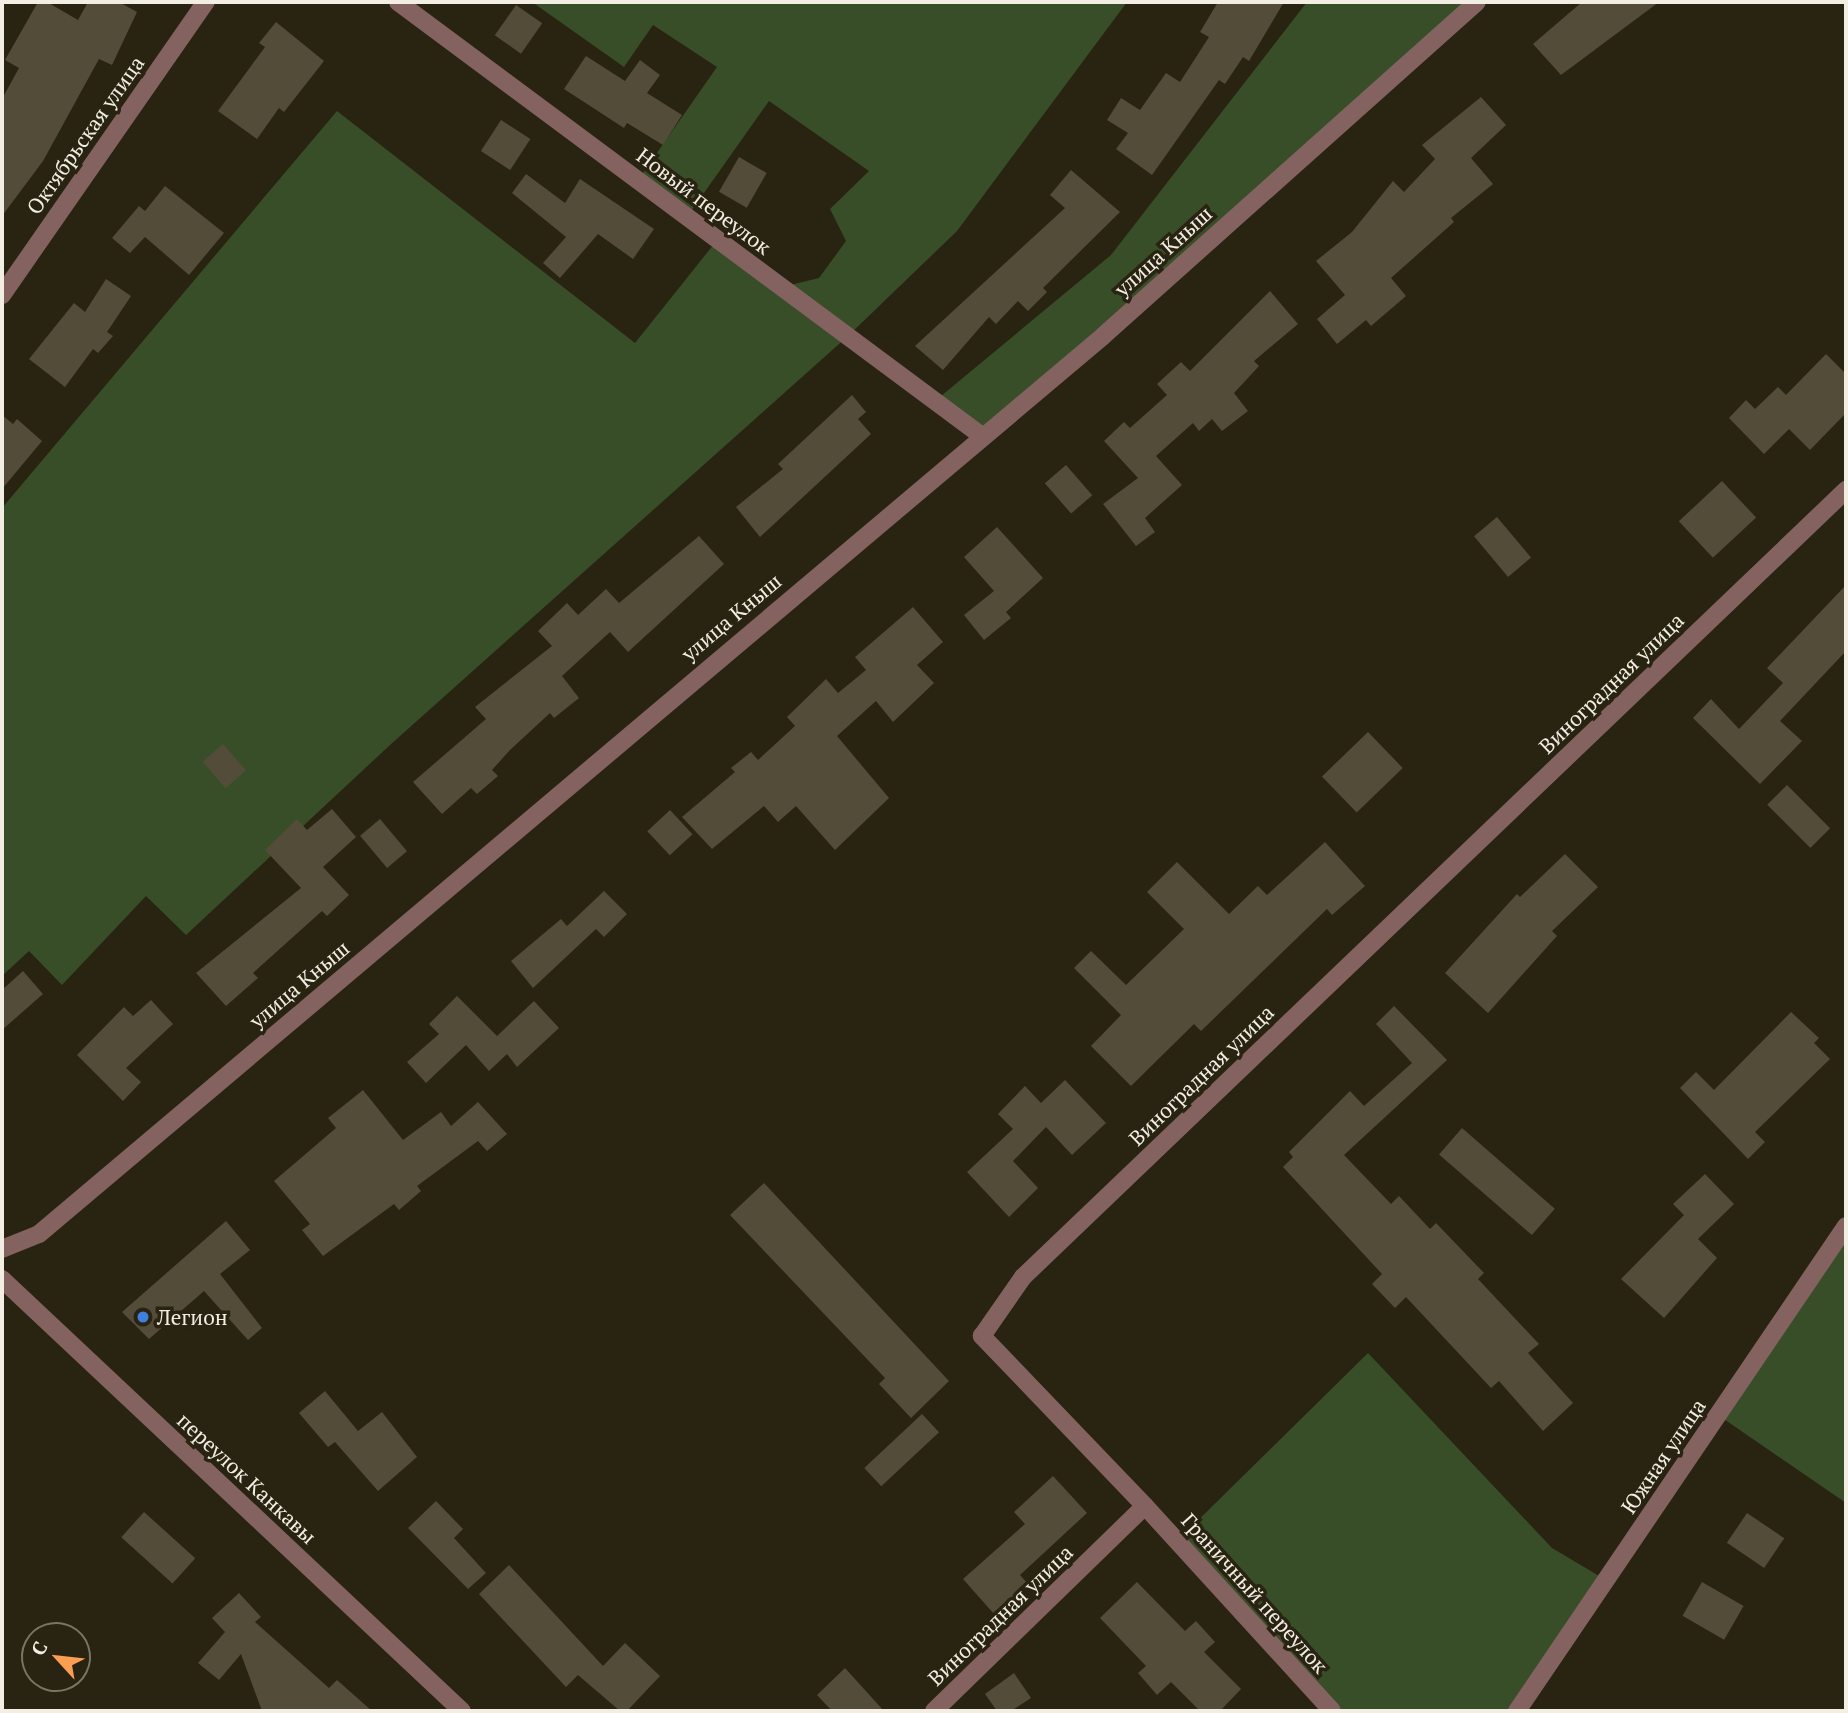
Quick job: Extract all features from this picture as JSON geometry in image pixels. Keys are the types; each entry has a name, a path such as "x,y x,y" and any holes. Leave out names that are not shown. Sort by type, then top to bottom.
{"street":[{"name":"Октябрьская улица","path":"2,295 206,2"},
{"name":"Новый переулок","path":"398,2 982,436"},
{"name":"улица Кныш","path":"2,1249 39,1234 1103,336 1477,2"},
{"name":"Виноградная улица","path":"934,1711 1145,1506 982,1336 1023,1277 1846,490"},
{"name":"Южная улица","path":"1517,1711 1846,1226"},
{"name":"переулок Канкавы","path":"2,1279 462,1711"},
{"name":"Граничный переулок","path":"1145,1506 1332,1711"}],"green space":[{"path":"532,2 1127,2 957,231 848,336 390,745 186,935 146,896 62,985 29,951 2,976 2,508 337,111 635,343 718,239 782,287 819,278 846,241 830,209 869,171 769,101 687,217 638,180 717,67 653,25 624,67"},
{"path":"1307,2 1477,2 982,436 935,401 1111,255"},
{"path":"1846,1226 1846,1503 1718,1415"},
{"path":"1368,1353 1552,1548 1606,1580 1517,1711 1332,1711 1177,1541"}],"building":[{"path":"38,2 47,2 78,20 88,2 119,2 137,12 112,65 99,59 43,161 2,216 2,99 19,68 5,60"},
{"path":"1218,2 1284,2 1249,61 1243,57 1225,84 1219,80 1152,175 1116,149 1128,133 1107,120 1121,98 1140,110 1166,73 1180,82 1209,37 1200,32"},
{"path":"1582,2 1659,2 1561,75 1533,44"},
{"path":"516,5 542,23 521,54 495,35"},
{"path":"276,22 324,61 284,112 279,108 257,139 218,111 265,47 259,43"},
{"path":"586,56 625,81 640,60 660,75 647,93 682,115 663,145 627,123 624,128 564,89"},
{"path":"1481,97 1506,125 1471,158 1493,184 1451,218 1454,222 1391,278 1406,296 1371,326 1366,320 1337,344 1317,319 1345,295 1316,261 1352,232 1393,181 1404,192 1435,159 1422,145"},
{"path":"501,120 530,139 510,170 481,151"},
{"path":"739,157 767,173 747,208 719,192"},
{"path":"1071,170 1120,212 1043,288 1047,292 1028,311 1018,301 996,324 989,317 943,370 915,346 1065,208 1050,195"},
{"path":"526,174 565,203 580,179 654,229 633,259 598,234 560,278 543,263 566,237 512,193"},
{"path":"165,186 224,233 189,275 145,237 130,253 112,238 139,206 145,211"},
{"path":"106,279 131,296 107,332 113,336 98,353 93,349 65,387 29,359 74,303 85,312"},
{"path":"1270,291 1298,324 1254,361 1259,366 1234,393 1248,411 1222,431 1212,419 1199,431 1193,423 1156,456 1182,485 1145,518 1155,532 1136,546 1103,504 1138,478 1104,441 1124,422 1130,428 1167,395 1157,384 1181,362 1190,371"},
{"path":"1826,354 1846,374 1846,413 1810,450 1789,429 1764,454 1729,418 1746,400 1755,409 1778,387 1786,395"},
{"path":"852,395 866,412 858,419 871,434 760,537 736,507 783,469 778,464"},
{"path":"2,415 13,424 17,419 42,441 2,489"},
{"path":"1066,465 1092,495 1071,514 1045,483"},
{"path":"1722,481 1756,518 1713,558 1679,521"},
{"path":"1497,517 1531,558 1508,577 1474,536"},
{"path":"997,527 1043,578 1006,612 1011,618 984,640 964,615 994,591 964,557"},
{"path":"699,536 724,564 628,652 610,632 562,676 579,698 554,718 550,713 510,750 492,770 498,776 477,794 471,788 442,814 413,782 486,719 475,707 552,646 538,631 567,603 578,615 606,589 619,603"},
{"path":"1846,585 1846,651 1780,721 1802,741 1760,784 1693,718 1711,699 1739,729 1783,683 1767,668"},
{"path":"913,607 943,642 917,665 934,683 893,722 876,701 837,736 889,798 835,850 796,806 778,822 764,806 712,849 682,817 735,772 731,768 751,752 758,760 795,726 787,717 826,679 838,693 866,670 855,657"},
{"path":"1368,732 1403,768 1357,812 1322,776"},
{"path":"223,744 246,770 226,788 203,762"},
{"path":"1787,785 1830,828 1810,848 1767,805"},
{"path":"332,809 356,837 323,867 349,895 327,916 322,911 253,973 258,978 226,1006 196,973 301,888 265,850 297,819 307,830"},
{"path":"670,810 693,834 670,855 647,831"},
{"path":"380,819 407,851 387,868 360,836"},
{"path":"1325,842 1365,886 1332,915 1327,909 1201,1031 1194,1024 1131,1086 1091,1046 1121,1015 1074,968 1091,951 1126,985 1184,929 1147,892 1177,862 1229,914 1258,886 1267,895"},
{"path":"1565,854 1598,887 1552,931 1557,936 1488,1013 1445,973 1517,894 1520,897"},
{"path":"604,891 627,914 604,937 596,929 533,988 511,961 561,919 567,926"},
{"path":"23,971 43,994 2,1030 2,990"},
{"path":"457,996 497,1036 534,1001 559,1028 517,1067 507,1054 489,1071 466,1045 426,1083 407,1062 439,1034 429,1024"},
{"path":"151,1000 173,1024 126,1068 141,1082 123,1101 77,1055 124,1007 133,1016"},
{"path":"1394,1006 1447,1060 1344,1155 1391,1204 1399,1196 1430,1229 1436,1223 1484,1273 1478,1279 1539,1344 1528,1353 1573,1403 1543,1431 1499,1381 1491,1388 1406,1297 1395,1308 1372,1284 1382,1274 1283,1167 1293,1157 1289,1152 1350,1091 1364,1106 1412,1063 1376,1024"},
{"path":"1791,1012 1819,1038 1814,1043 1830,1059 1755,1132 1765,1142 1748,1159 1680,1088 1696,1072 1714,1090"},
{"path":"1065,1080 1106,1123 1072,1155 1046,1127 1013,1161 1038,1188 1009,1217 967,1172 1013,1129 998,1114 1025,1086 1041,1103"},
{"path":"363,1090 403,1140 441,1112 451,1126 478,1102 507,1134 487,1151 478,1141 417,1186 421,1191 399,1210 394,1204 323,1256 302,1230 310,1224 274,1181 336,1128 328,1118"},
{"path":"1462,1128 1555,1209 1532,1235 1439,1154"},
{"path":"1705,1174 1734,1204 1698,1239 1717,1258 1664,1318 1621,1279 1684,1215 1673,1204"},
{"path":"764,1183 949,1381 911,1418 879,1384 885,1378 730,1215"},
{"path":"226,1221 250,1250 220,1274 262,1328 248,1340 204,1291 149,1339 122,1312"},
{"path":"325,1391 358,1431 382,1412 417,1457 378,1491 335,1442 328,1447 299,1413"},
{"path":"922,1414 939,1432 881,1486 864,1468"},
{"path":"1053,1476 1087,1513 1020,1575 1028,1584 994,1614 963,1579 1025,1524 1014,1512"},
{"path":"436,1501 463,1529 454,1538 486,1573 468,1589 408,1528"},
{"path":"144,1512 195,1558 173,1583 121,1537"},
{"path":"1747,1513 1784,1538 1764,1568 1727,1543"},
{"path":"509,1565 603,1666 625,1643 660,1676 627,1711 620,1711 578,1675 566,1687 479,1594"},
{"path":"1137,1582 1185,1631 1196,1621 1215,1642 1204,1652 1241,1689 1220,1711 1200,1711 1171,1682 1157,1695 1138,1673 1146,1666 1100,1618"},
{"path":"1702,1582 1744,1606 1724,1640 1682,1616"},
{"path":"239,1593 261,1617 255,1622 329,1688 337,1680 372,1711 262,1711 241,1654 219,1680 198,1663 225,1632 212,1618"},
{"path":"845,1668 884,1711 832,1711 817,1695"},
{"path":"1014,1673 1031,1698 1011,1711 997,1711 985,1694"}],"place":[{"name":"Легион","path":"143,1317"}]}
